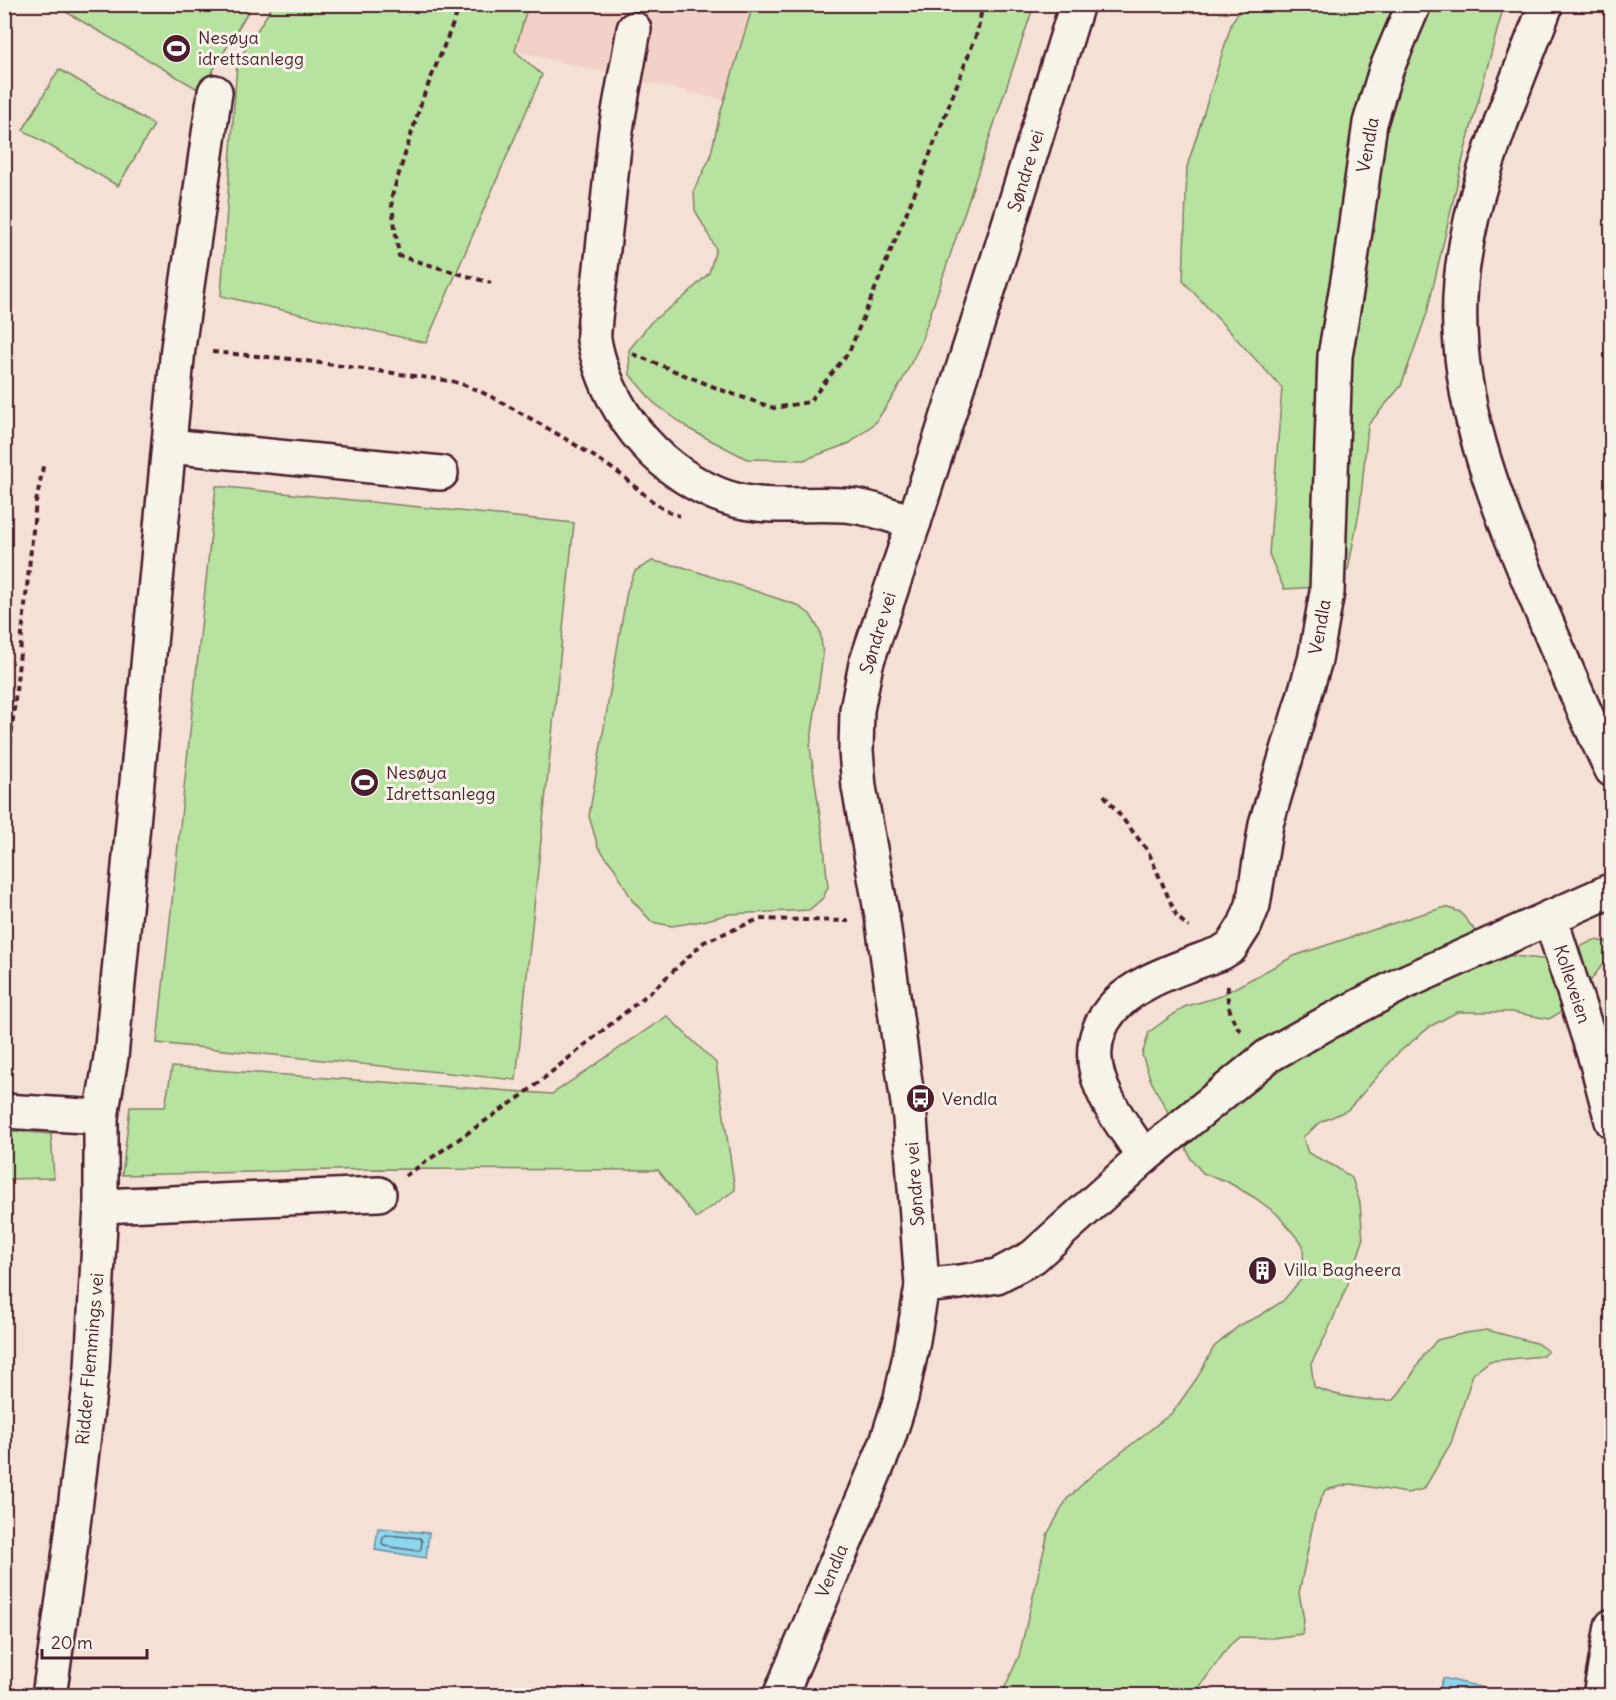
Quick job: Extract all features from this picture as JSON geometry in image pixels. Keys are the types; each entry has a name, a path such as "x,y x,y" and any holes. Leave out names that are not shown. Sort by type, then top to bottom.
{"street":[{"name":"Søndre vei","path":"922,1286 910,1118 882,916 859,787 856,751 857,710 866,664 1000,253 1077,4"},
{"name":"Vendla","path":"1144,1157 1106,1098 1094,1063 1096,1040 1103,1019 1122,999 1148,982 1231,947 1245,925 1252,905 1266,824 1315,660 1327,591 1335,356 1350,274 1370,123 1386,70 1414,4"},
{"path":"1544,10 1489,158 1474,208 1461,283 1461,359 1468,402 1481,450 1505,521 1611,770"},
{"path":"634,29 616,134 593,338 613,398 647,446 666,463 718,494 751,504 863,507 914,522"},
{"name":"Ridder Flemmings vei","path":"49,1695 69,1558 92,1368 101,1206 101,1116 112,1045 178,348 215,92"},
{"path":"169,446 441,473"},
{"path":"922,1286 997,1276 1033,1257 1144,1157 1268,1056 1323,1024 1401,984 1611,890"},
{"name":"Kolleveien","path":"1550,917 1596,1060 1611,1121"},
{"path":"4,1111 101,1116"},
{"path":"101,1206 379,1194"},
{"name":"Vendla","path":"780,1695 886,1445 901,1398 922,1286"},
{"path":"1600,1695 1611,1626"}],"path":[{"path":"461,4 422,100 390,199 399,256 491,283"},
{"path":"593,338 724,391 774,408 809,402 849,352 918,185 977,33 983,4"},
{"path":"178,348 291,359 468,385 593,455 674,515 685,518 696,516 718,494"},
{"path":"6,785 36,502 44,462"},
{"path":"379,1194 523,1095 653,990 704,942 759,919 859,922 882,916"}],"shaded area":[{"path":"528,5 767,5 736,103 515,51"}],"green space":[{"name":"Nesøya idrettsanlegg","path":"54,5 252,5 201,91"},
{"path":"273,5 528,5 515,51 542,75 426,343 221,296 237,63"},
{"path":"753,5 1034,5 920,345 900,385 876,422 850,443 804,460 747,459 691,430 654,403 630,375 629,350 651,322 683,298 709,273 716,249 695,210 694,190 710,158 720,114"},
{"path":"1243,5 1504,5 1465,150 1427,313 1401,386 1368,425 1360,507 1348,570 1317,587 1284,589 1269,554 1282,388 1183,281 1187,167 1232,22"},
{"path":"59,69 154,125 118,186 23,130"},
{"name":"Nesøya Idrettsanlegg","path":"216,486 574,523 516,1080 157,1043"},
{"path":"652,561 683,567 797,605 810,614 820,631 823,655 810,747 828,887 823,898 809,910 729,914 672,926 652,922 632,900 615,869 598,847 589,816 627,591 635,571"},
{"path":"1446,907 1460,912 1473,928 1480,945 1493,954 1552,960 1594,940 1608,942 1607,959 1578,1002 1549,1019 1512,1012 1457,1012 1431,1026 1398,1053 1348,1110 1321,1122 1303,1137 1308,1153 1352,1178 1360,1203 1363,1241 1350,1279 1311,1364 1314,1387 1354,1398 1394,1400 1424,1355 1437,1340 1466,1333 1487,1330 1536,1343 1548,1351 1542,1356 1490,1361 1473,1374 1451,1443 1424,1489 1407,1493 1351,1484 1325,1490 1315,1514 1299,1593 1304,1620 1302,1634 1272,1638 1239,1637 1229,1646 1198,1689 1197,1695 1001,1696 1019,1656 1048,1533 1067,1499 1091,1476 1173,1412 1197,1378 1214,1347 1240,1325 1283,1301 1304,1276 1303,1245 1277,1214 1226,1181 1203,1173 1191,1159 1151,1081 1142,1055 1149,1032 1184,1007 1218,997 1294,956"},
{"path":"667,1016 716,1063 735,1190 696,1218 658,1170 377,1169 122,1175 130,1107 165,1107 172,1067 552,1094"},
{"path":"5,1130 51,1134 54,1178 5,1179"}],"water":[{"path":"378,1528 429,1533 426,1558 375,1550"},
{"path":"1443,1678 1485,1688 1483,1695 1438,1695"}],"place":[{"name":"Nesøya idrettsanlegg","path":"177,48"},
{"name":"Nesøya Idrettsanlegg","path":"365,783"},
{"name":"Vendla","path":"921,1099"},
{"name":"Villa Bagheera","path":"1263,1270"}]}
